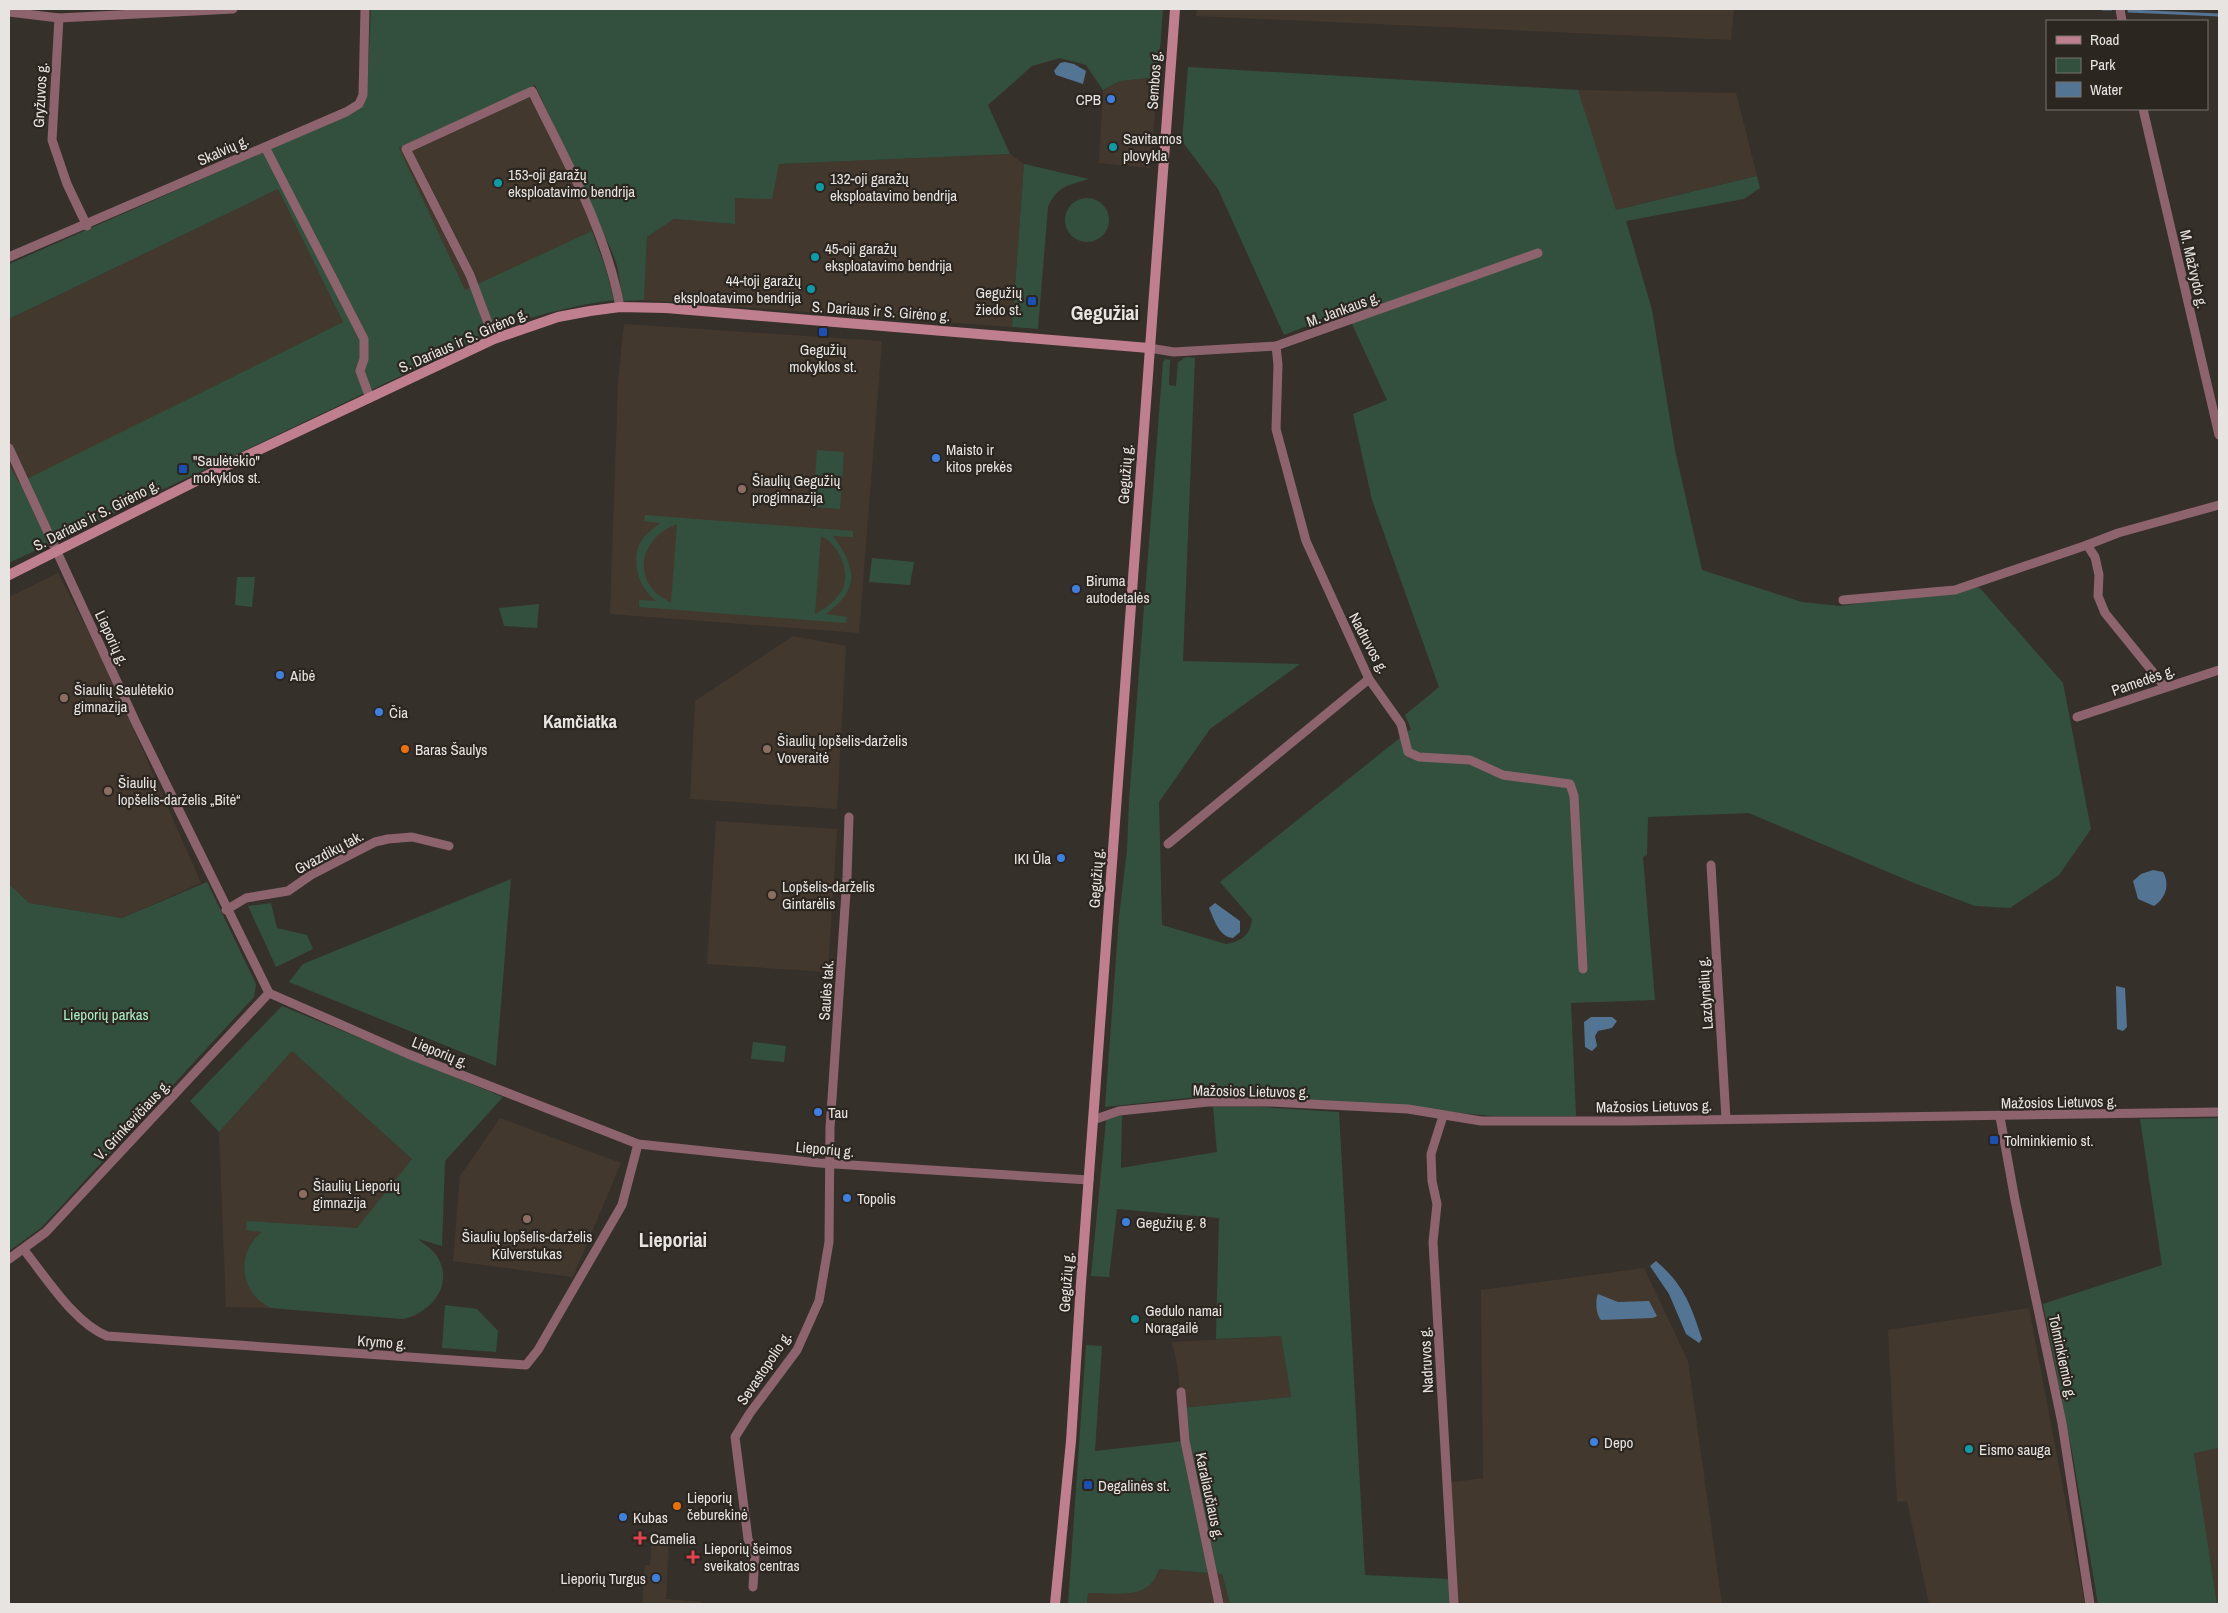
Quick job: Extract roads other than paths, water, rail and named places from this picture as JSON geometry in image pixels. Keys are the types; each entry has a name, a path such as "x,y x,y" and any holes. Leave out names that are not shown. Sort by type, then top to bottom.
{"main road":[{"name":"Sembos g.","path":"1164,154 1175,9"},
{"name":"Gegužių g.","path":"1055,1604 1071,1441 1164,154"},
{"name":"S. Dariaus ir S. Girėno g.","path":"9,575 220,469 370,398 494,340 558,317 620,307 666,308 1149,348"}],"street":[{"path":"9,12 58,18 233,9"},
{"name":"Skalvių g.","path":"9,257 86,226 346,112 359,104 363,95 366,9"},
{"name":"Gryžuvos g.","path":"58,18 52,140 67,184 86,226"},
{"path":"494,340 470,275 406,149 532,91 598,232 608,259 620,307"},
{"name":"M. Mažvydo g.","path":"2143,110 2219,435"},
{"path":"265,147 364,339 364,359 360,371 370,398"},
{"name":"M. Jankaus g.","path":"1149,348 1174,352 1276,346 1298,340 1538,253"},
{"name":"Nadruvos g.","path":"1276,346 1278,365 1276,429 1302,528 1334,605 1369,679 1401,724 1408,752 1419,757 1470,760 1503,775 1570,784 1575,806 1583,969"},
{"name":"Lieporių g.","path":"9,448 56,553 226,910 269,993 408,1054 638,1144 830,1164 1089,1180"},
{"path":"1843,600 1955,590 2118,533 2219,506"},
{"path":"2088,545 2095,557 2099,575 2098,596 2105,614 2165,687"},
{"name":"Pamedės g.","path":"2077,717 2219,670"},
{"path":"1168,844 1369,679"},
{"name":"Saulės tak.","path":"830,1164 830,1128 847,876 849,817"},
{"name":"Gvazdikų tak.","path":"226,910 246,898 288,891 311,875 382,840 412,837 449,846"},
{"name":"Lazdynėlių g.","path":"1710,865 1726,1119"},
{"name":"V. Grinkevičiaus g.","path":"9,1260 46,1232 269,993"},
{"name":"Mažosios Lietuvos g.","path":"1093,1120 1119,1111 1208,1102 1408,1109 1443,1116 1491,1121 2000,1117 2219,1112"},
{"name":"Nadruvos g.","path":"1443,1116 1430,1154 1432,1181 1437,1204 1433,1242 1454,1604"},
{"name":"Tolminkiemio g.","path":"2000,1117 2015,1200 2062,1423 2090,1604"},
{"name":"Krymo g.","path":"24,1250 74,1312 94,1329 107,1336 526,1365 538,1350 622,1205 638,1144"},
{"name":"Sevastopolio g.","path":"753,1587 756,1555 748,1539 735,1437 750,1413 797,1350 819,1301 829,1242 830,1164"},
{"name":"Karaliaučiaus g.","path":"1181,1392 1185,1441 1219,1604"}],"water":[{"path":"1060,63 1074,64 1086,71 1083,84 1056,75 1054,71"},
{"path":"2153,870 2163,872 2166,881 2164,895 2154,906 2138,899 2133,881 2141,874"},
{"path":"1215,903 1240,921 1240,932 1233,938 1224,934 1215,922 1209,908"},
{"path":"2116,986 2125,988 2127,1027 2123,1031 2117,1029"},
{"path":"1591,1017 1612,1017 1617,1021 1612,1028 1598,1031 1595,1036 1597,1046 1592,1051 1585,1047 1584,1022"},
{"path":"1656,1261 1666,1270 1685,1296 1702,1339 1699,1343 1686,1334 1669,1294 1650,1266"},
{"path":"1598,1294 1618,1302 1649,1301 1657,1316 1653,1318 1601,1320 1596,1307"}],"waterway":[{"path":"2103,9 2111,9"},
{"path":"2129,11 2219,15"}],"place":[{"name":"CPB","path":"1111,99"},
{"name":"Savitarnos plovykla","path":"1113,147"},
{"name":"153-oji garažų eksploatavimo bendrija","path":"498,183"},
{"name":"132-oji garažų eksploatavimo bendrija","path":"820,187"},
{"name":"45-oji garažų eksploatavimo bendrija","path":"815,257"},
{"name":"44-toji garažų eksploatavimo bendrija","path":"811,289"},
{"name":"Gegužių žiedo st.","path":"1032,301"},
{"name":"Gegužių mokyklos st.","path":"823,332"},
{"name":"Maisto ir kitos prekės","path":"936,458"},
{"name":"\"Saulėtekio\" mokyklos st.","path":"183,469"},
{"name":"Šiaulių Gegužių progimnazija","path":"742,489"},
{"name":"Biruma autodetalės","path":"1076,589"},
{"name":"Aibė","path":"280,675"},
{"name":"Šiaulių Saulėtekio gimnazija","path":"64,698"},
{"name":"Čia","path":"379,712"},
{"name":"Baras Šaulys","path":"405,749"},
{"name":"Šiaulių lopšelis-darželis Voveraitė","path":"767,749"},
{"name":"Šiaulių lopšelis-darželis „Bitė“","path":"108,791"},
{"name":"IKI Ūla","path":"1061,858"},
{"name":"Lopšelis-darželis Gintarėlis","path":"772,895"},
{"name":"Tau","path":"818,1112"},
{"name":"Tolminkiemio st.","path":"1994,1140"},
{"name":"Šiaulių Lieporių gimnazija","path":"303,1194"},
{"name":"Topolis","path":"847,1198"},
{"name":"Šiaulių lopšelis-darželis Kūlverstukas","path":"527,1219"},
{"name":"Gegužių g. 8","path":"1126,1222"},
{"name":"Gedulo namai Noragailė","path":"1135,1319"},
{"name":"Depo","path":"1594,1442"},
{"name":"Eismo sauga","path":"1969,1449"},
{"name":"Degalinės st.","path":"1088,1485"},
{"name":"Lieporių čeburekinė","path":"677,1506"},
{"name":"Kubas","path":"623,1517"},
{"name":"Camelia","path":"640,1538"},
{"name":"Lieporių šeimos sveikatos centras","path":"693,1557"},
{"name":"Lieporių Turgus","path":"656,1578"}],"district":[{"name":"Gegužiai","path":"1105,312"},
{"name":"Kamčiatka","path":"580,721"},
{"name":"Lieporiai","path":"673,1239"}],"park label":[{"name":"Lieporių parkas","path":"106,1014"}]}
